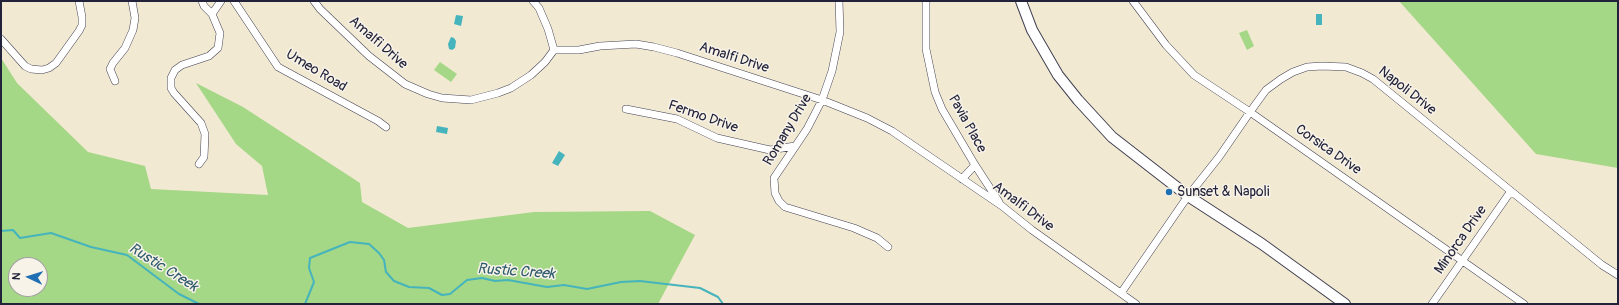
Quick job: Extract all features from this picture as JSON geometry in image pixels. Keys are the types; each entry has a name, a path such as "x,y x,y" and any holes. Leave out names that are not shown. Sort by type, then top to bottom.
{"main road":[{"path":"1021,1 1042,49 1058,75 1078,100 1112,137 1188,196 1262,244 1345,304"}],"street":[{"path":"1,39 25,66 36,70 49,68 56,64 82,25 79,1"},
{"path":"115,81 110,69 113,62 126,48 133,30 135,18 132,1"},
{"path":"199,164 204,157 205,134 201,123 171,88 175,70 182,65 209,56 218,48 220,33 212,14 204,6 202,1"},
{"path":"212,14 221,1"},
{"name":"Umeo Road","path":"234,1 278,67 378,121 386,127"},
{"name":"Amalfi Drive","path":"314,1 320,9 369,56 405,84 428,94 442,98 471,100 511,88 531,75 545,62 554,50 579,50 620,44 646,45 734,71 822,100 867,118 892,131 1002,206 1032,230 1136,304"},
{"path":"534,1 539,8 548,29 554,50"},
{"name":"Romany Drive","path":"839,1 840,32 832,71 822,100 807,129 774,178 775,193 779,201 785,207 854,228 877,238 888,246"},
{"name":"Pavia Place","path":"926,1 926,49 935,92 942,109 975,165 1002,206"},
{"name":"Corsica Drive","path":"1133,1 1166,45 1194,75 1250,112 1524,304"},
{"name":"Napoli Drive","path":"1121,293 1188,196 1219,157 1266,90 1293,72 1307,67 1322,66 1346,67 1362,73 1372,79 1602,265 1618,275"},
{"name":"Fermo Drive","path":"626,109 677,119 717,138 770,150 795,146"},
{"path":"962,179 975,165"},
{"name":"Minorca Drive","path":"1432,304 1512,191"}],"green space":[{"path":"1399,1 1618,1 1618,168 1536,154"},
{"path":"1247,30 1254,46 1247,50 1239,33"},
{"path":"1,58 17,83 88,152 145,166 151,189 268,195 262,166 236,144 196,83 243,107 360,183 362,202 408,228 534,212 650,211 695,235 658,304 1,304"},
{"path":"440,62 457,74 451,82 434,70"}],"water":[{"path":"1316,14 1322,14 1322,25 1316,25"},
{"path":"456,15 463,16 461,26 454,24"},
{"path":"451,37 456,41 455,48 452,50 449,49 448,44"},
{"path":"437,126 448,128 447,134 436,132"},
{"path":"559,151 565,155 558,166 552,163"}],"waterway":[{"name":"Rustic Creek","path":"1,231 13,230 20,238 51,233 91,247 127,255 179,294 199,304"},
{"name":"Rustic Creek","path":"305,304 314,282 309,268 310,258 350,242 369,244 384,260 386,272 394,281 409,287 429,288 442,295 450,294 467,280 482,278 495,281 508,280 547,287 564,285 587,289 621,282 640,281 700,288 718,297 723,304"}],"place":[{"name":"Sunset & Napoli","path":"1169,192"}]}
